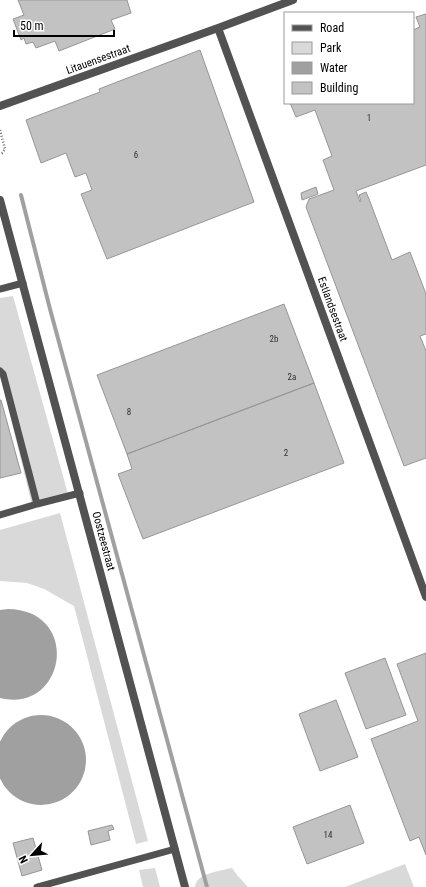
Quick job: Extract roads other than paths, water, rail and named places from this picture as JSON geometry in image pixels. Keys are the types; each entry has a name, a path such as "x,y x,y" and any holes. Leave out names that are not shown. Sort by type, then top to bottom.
{"street":[{"name":"Litauensestraat","path":"0,106 293,0"},
{"name":"Estlandsestraat","path":"218,28 426,597"},
{"name":"Oostzeestraat","path":"0,200 186,887"}],"lane":[{"path":"0,289 22,283"},
{"path":"0,371 3,374 36,504"},
{"path":"0,515 80,493"},
{"path":"37,887 175,849"}],"water":[{"path":"8,609 32,614 47,626 55,642 56,660 51,677 40,691 22,699 0,698 0,610"},
{"path":"32,716 50,716 66,723 73,728 78,735 85,751 85,769 78,785 73,792 66,797 50,804 32,804 16,797 9,792 -1,774 -1,746 4,735 9,728 16,723"}],"waterway":[{"path":"21,195 50,309 207,887"}]}
